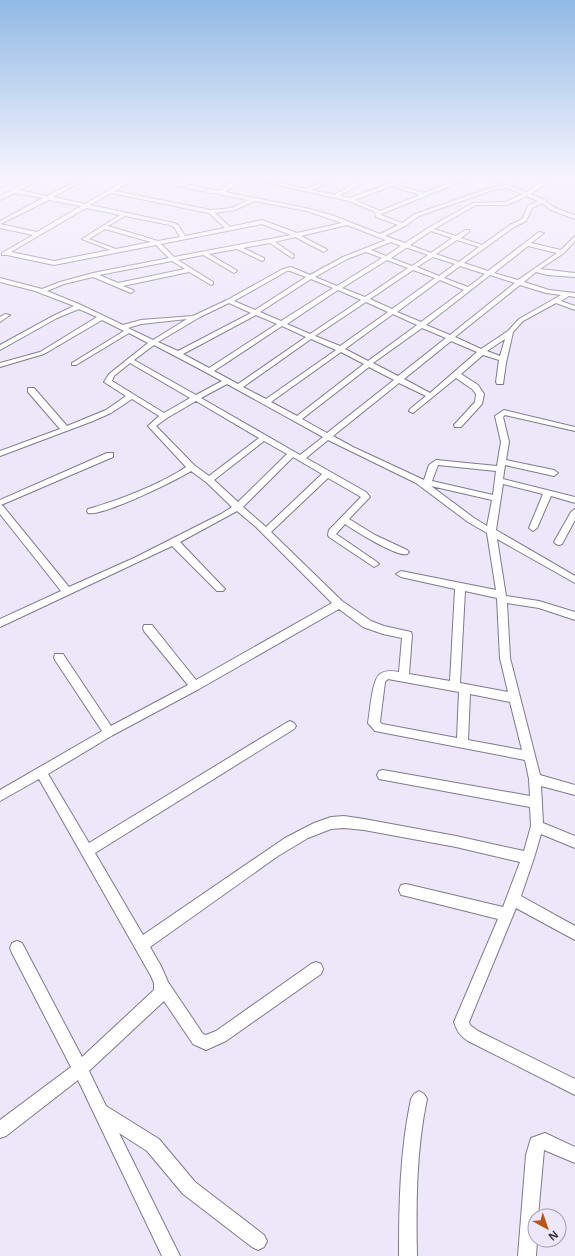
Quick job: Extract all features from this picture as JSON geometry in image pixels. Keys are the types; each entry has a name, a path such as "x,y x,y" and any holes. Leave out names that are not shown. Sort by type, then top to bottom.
{"street":[{"path":"0,256 34,237"},
{"path":"89,237 85,239 114,250"},
{"path":"138,237 156,242 173,259 188,270 211,283"},
{"path":"6,253 54,263 183,237"},
{"path":"42,291 62,283 93,275 289,237"},
{"path":"299,237 324,250"},
{"path":"383,237 548,292 573,293"},
{"path":"208,372 419,237"},
{"path":"451,237 483,247"},
{"path":"267,402 497,237"},
{"path":"298,419 536,237"},
{"path":"178,354 257,312 310,277 345,258 366,250 386,238"},
{"path":"238,387 364,299 434,254 455,238"},
{"path":"300,459 518,282 562,252 575,238"},
{"path":"271,241 292,256"},
{"path":"527,244 562,252"},
{"path":"237,247 262,259"},
{"path":"366,250 468,289"},
{"path":"203,253 234,271"},
{"path":"164,416 108,382 111,375 129,360 180,325 229,301 284,270 291,269 422,324 482,352 503,359"},
{"path":"118,285 188,270"},
{"path":"535,270 547,273 575,275"},
{"path":"93,275 131,291"},
{"path":"0,280 42,291 126,328 153,343 178,354 208,372 267,402 350,449 418,481 471,520 575,580"},
{"path":"413,412 482,352 510,332 521,320 573,293"},
{"path":"229,301 283,323 340,349 431,396"},
{"path":"556,301 575,308"},
{"path":"0,348 55,317 78,306"},
{"path":"0,320 7,315"},
{"path":"74,364 126,328 141,322 196,316"},
{"path":"0,365 42,353 102,317"},
{"path":"433,317 434,330"},
{"path":"500,382 500,372 510,332"},
{"path":"129,360 366,497 332,532 332,535 374,564"},
{"path":"456,374 476,387 480,394 480,402 458,425"},
{"path":"227,382 164,416 152,426 191,467 209,480 266,532 339,604 367,624 383,630 407,635 404,677"},
{"path":"31,390 65,430"},
{"path":"0,454 65,430 110,410 122,404 130,396"},
{"path":"575,429 504,412 499,416 505,442 491,531 501,597 505,658 535,779 537,826 528,858 508,914 461,1022 464,1030 473,1036 575,1087"},
{"path":"209,480 263,438"},
{"path":"0,623 174,542 238,507 291,454"},
{"path":"0,503 110,455"},
{"path":"427,483 433,465 436,462 501,465 554,473"},
{"path":"91,511 105,508 169,480 191,467"},
{"path":"266,532 327,474"},
{"path":"499,480 575,500"},
{"path":"418,481 496,498"},
{"path":"533,528 548,494"},
{"path":"0,508 67,592"},
{"path":"559,542 575,512"},
{"path":"344,520 372,537 404,552"},
{"path":"174,542 220,589"},
{"path":"401,574 538,605 575,616"},
{"path":"460,587 460,687 462,743"},
{"path":"0,796 109,732 195,686 339,604"},
{"path":"148,628 195,686"},
{"path":"59,657 109,732"},
{"path":"515,698 388,675 383,677 380,681 374,723 379,728 529,756"},
{"path":"87,851 290,726"},
{"path":"41,772 156,971 162,987 198,1038 206,1043 221,1036 316,969"},
{"path":"383,775 535,802"},
{"path":"535,779 575,790"},
{"path":"140,945 197,908 267,857 306,833 332,823 350,822 450,839 528,858"},
{"path":"537,826 575,842"},
{"path":"406,890 508,914"},
{"path":"513,900 575,933"},
{"path":"17,948 80,1069 171,1256"},
{"path":"0,1130 80,1069 161,994 162,987"},
{"path":"408,1256 407,1206 414,1119 419,1098"},
{"path":"100,1112 153,1145 189,1188 258,1241"},
{"path":"527,1256 534,1155 537,1144 545,1141 575,1155"}]}
